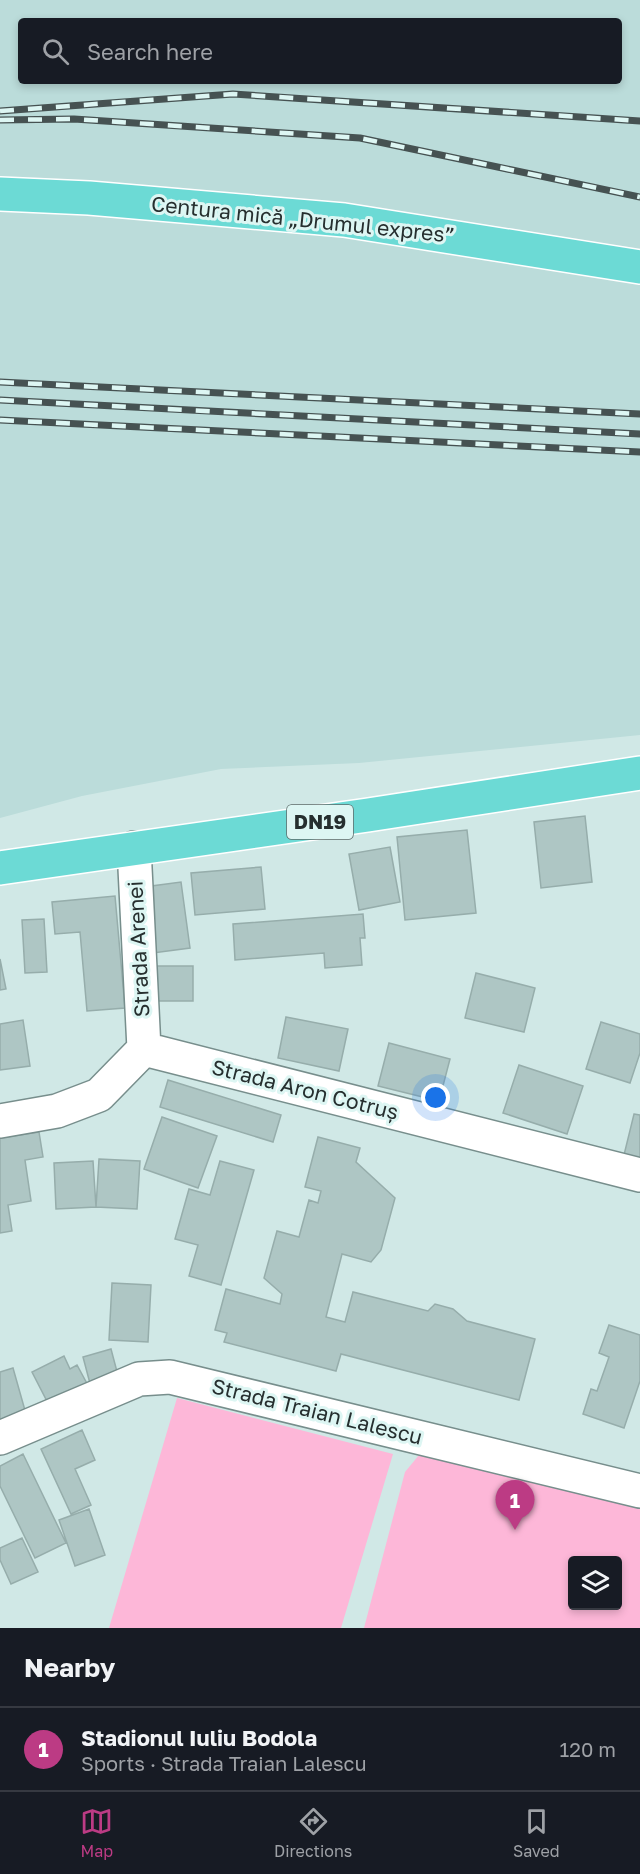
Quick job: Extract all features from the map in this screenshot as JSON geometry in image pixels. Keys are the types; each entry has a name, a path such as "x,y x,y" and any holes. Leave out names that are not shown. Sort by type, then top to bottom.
{"main road":[{"name":"Centura mică „Drumul expres”","path":"0,194 89,198 344,220 640,267"},
{"name":"DN19","path":"0,868 640,773"}],"street":[{"name":"Strada Arenei","path":"134,848 144,1049"},
{"path":"0,1121 57,1111 99,1095 144,1049"},
{"name":"Strada Aron Cotruș","path":"144,1049 640,1175"},
{"name":"Strada Traian Lalescu","path":"0,1438 139,1379 170,1377 640,1491"}],"shaded area":[{"path":"0,0 640,0 640,735 359,763 221,769 82,796 0,818"},
{"path":"177,1398 393,1454 341,1628 109,1628"},
{"path":"424,1449 640,1499 640,1628 364,1628 405,1472"}],"building":[{"path":"585,816 592,882 541,888 534,822"},
{"path":"467,830 476,913 405,920 397,837"},
{"path":"390,847 400,902 359,910 349,854"},
{"path":"261,867 265,909 195,915 191,873"},
{"path":"181,882 190,948 153,953 144,887"},
{"path":"115,896 125,1008 87,1011 80,932 55,934 52,902"},
{"path":"363,914 365,938 360,938 362,965 325,968 324,953 235,960 233,924"},
{"path":"44,919 47,972 25,973 22,920"},
{"path":"0,959 6,989 0,990"},
{"path":"147,966 193,966 193,1001 147,1001"},
{"path":"476,973 535,988 524,1032 465,1018"},
{"path":"286,1017 348,1029 339,1071 278,1058"},
{"path":"23,1020 30,1066 0,1070 0,1024"},
{"path":"601,1022 640,1034 640,1053 630,1083 586,1069"},
{"path":"389,1043 450,1059 439,1101 378,1086"},
{"path":"519,1065 583,1086 567,1134 503,1113"},
{"path":"168,1080 281,1115 273,1142 160,1107"},
{"path":"634,1114 640,1115 640,1163 623,1159"},
{"path":"162,1117 217,1136 198,1188 144,1169"},
{"path":"39,1132 43,1157 25,1160 31,1201 8,1205 12,1231 0,1233 0,1138"},
{"path":"318,1137 360,1148 356,1162 395,1198 381,1250 371,1262 342,1254 326,1317 345,1322 353,1292 428,1311 435,1304 453,1309 467,1321 535,1339 519,1400 341,1354 336,1371 224,1342 227,1333 215,1330 226,1289 280,1304 282,1294 264,1278 277,1231 299,1237 309,1200 318,1203 321,1191 305,1187"},
{"path":"99,1159 140,1161 137,1209 96,1207"},
{"path":"93,1161 96,1207 56,1209 54,1163"},
{"path":"220,1161 254,1170 221,1285 189,1276 198,1245 175,1239 189,1189 210,1195"},
{"path":"112,1283 151,1285 148,1342 109,1340"},
{"path":"609,1325 640,1335 640,1381 624,1428 583,1414 591,1389 597,1391 609,1357 599,1353"},
{"path":"111,1349 120,1383 92,1391 83,1357"},
{"path":"64,1356 70,1369 77,1365 91,1391 52,1411 32,1372"},
{"path":"13,1368 28,1421 0,1428 0,1372"},
{"path":"82,1430 95,1460 75,1469 91,1505 71,1514 41,1449"},
{"path":"23,1454 66,1543 35,1558 0,1486 0,1466"},
{"path":"89,1509 105,1555 75,1566 59,1520"},
{"path":"22,1538 38,1572 11,1584 0,1560 0,1548"}],"railway":[{"path":"0,111 233,94 640,121"},
{"path":"0,120 74,119 360,138 640,197"},
{"path":"0,382 640,414"},
{"path":"0,400 640,434"},
{"path":"0,420 640,452"}],"place":[{"name":"Stadionul Iuliu Bodola","path":"515,1530"}]}
